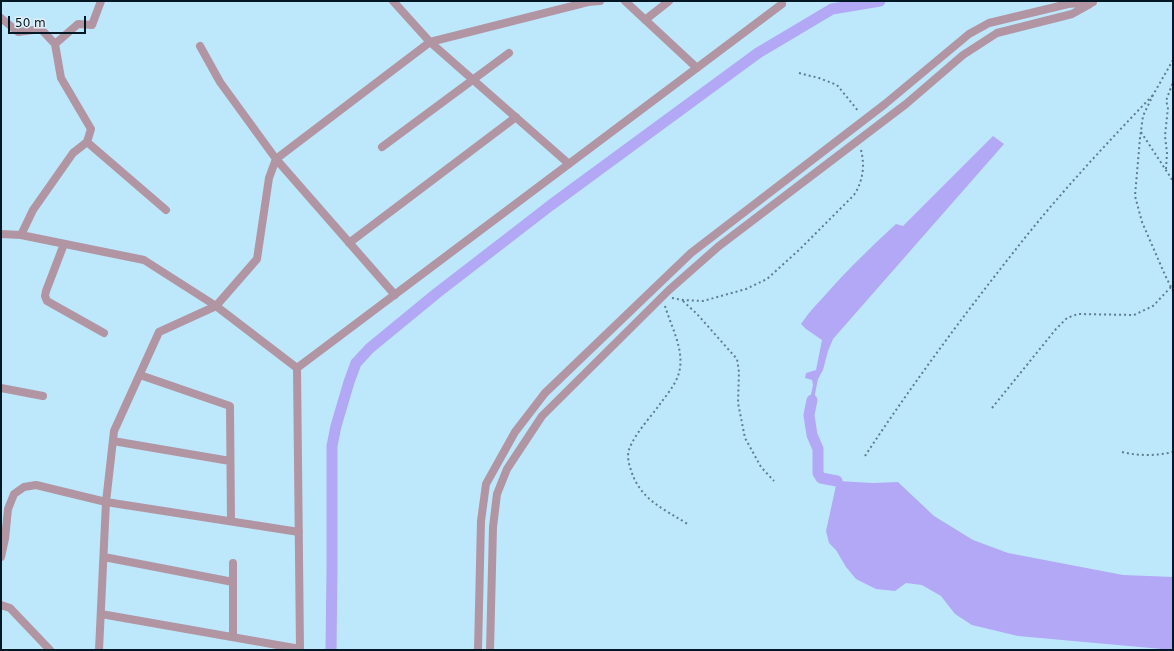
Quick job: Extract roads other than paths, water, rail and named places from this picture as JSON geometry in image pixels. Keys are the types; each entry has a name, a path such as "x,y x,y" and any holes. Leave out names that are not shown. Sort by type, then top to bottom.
{"street":[{"path":"55,44 78,24 92,25 102,1"},
{"path":"393,1 430,42 569,164"},
{"path":"99,650 106,502 114,431 160,332 216,306 257,259 269,178 276,159 430,42 588,2 600,1"},
{"path":"625,1 697,68"},
{"path":"645,20 669,1"},
{"path":"478,650 481,521 486,484 515,432 545,393 690,253 864,120 969,34 989,23 1068,4 1095,2"},
{"path":"490,650 493,527 497,494 507,469 542,416 662,296 719,246 906,104 963,55 997,33 1072,14 1095,2"},
{"path":"297,368 782,4"},
{"path":"1,18 18,32 41,29 55,44 61,78 91,129 87,142 73,153 33,210 21,236"},
{"path":"200,46 220,82 276,159 395,295"},
{"path":"382,146 509,53"},
{"path":"349,243 516,117"},
{"path":"851,130 859,140"},
{"path":"87,142 166,210"},
{"path":"1,234 21,236 144,260 216,306 297,368"},
{"path":"64,244 46,291 45,296 47,301 104,333"},
{"path":"654,287 662,296"},
{"path":"101,614 300,650 297,368"},
{"path":"140,375 230,406 231,521"},
{"path":"1,388 43,396"},
{"path":"113,441 230,461"},
{"path":"1,557 5,539 8,509 14,494 24,487 36,485 106,502 299,532"},
{"path":"104,557 233,582"},
{"path":"480,558 492,559"},
{"path":"233,563 233,637"},
{"path":"1,605 10,608 50,650"}],"waterway":[{"path":"331,650 332,446 336,426 356,363 370,348 437,293 551,205 758,53 832,9 880,1"},
{"path":"812,400 809,415 812,435 818,449 818,473 821,478 837,481"}]}
